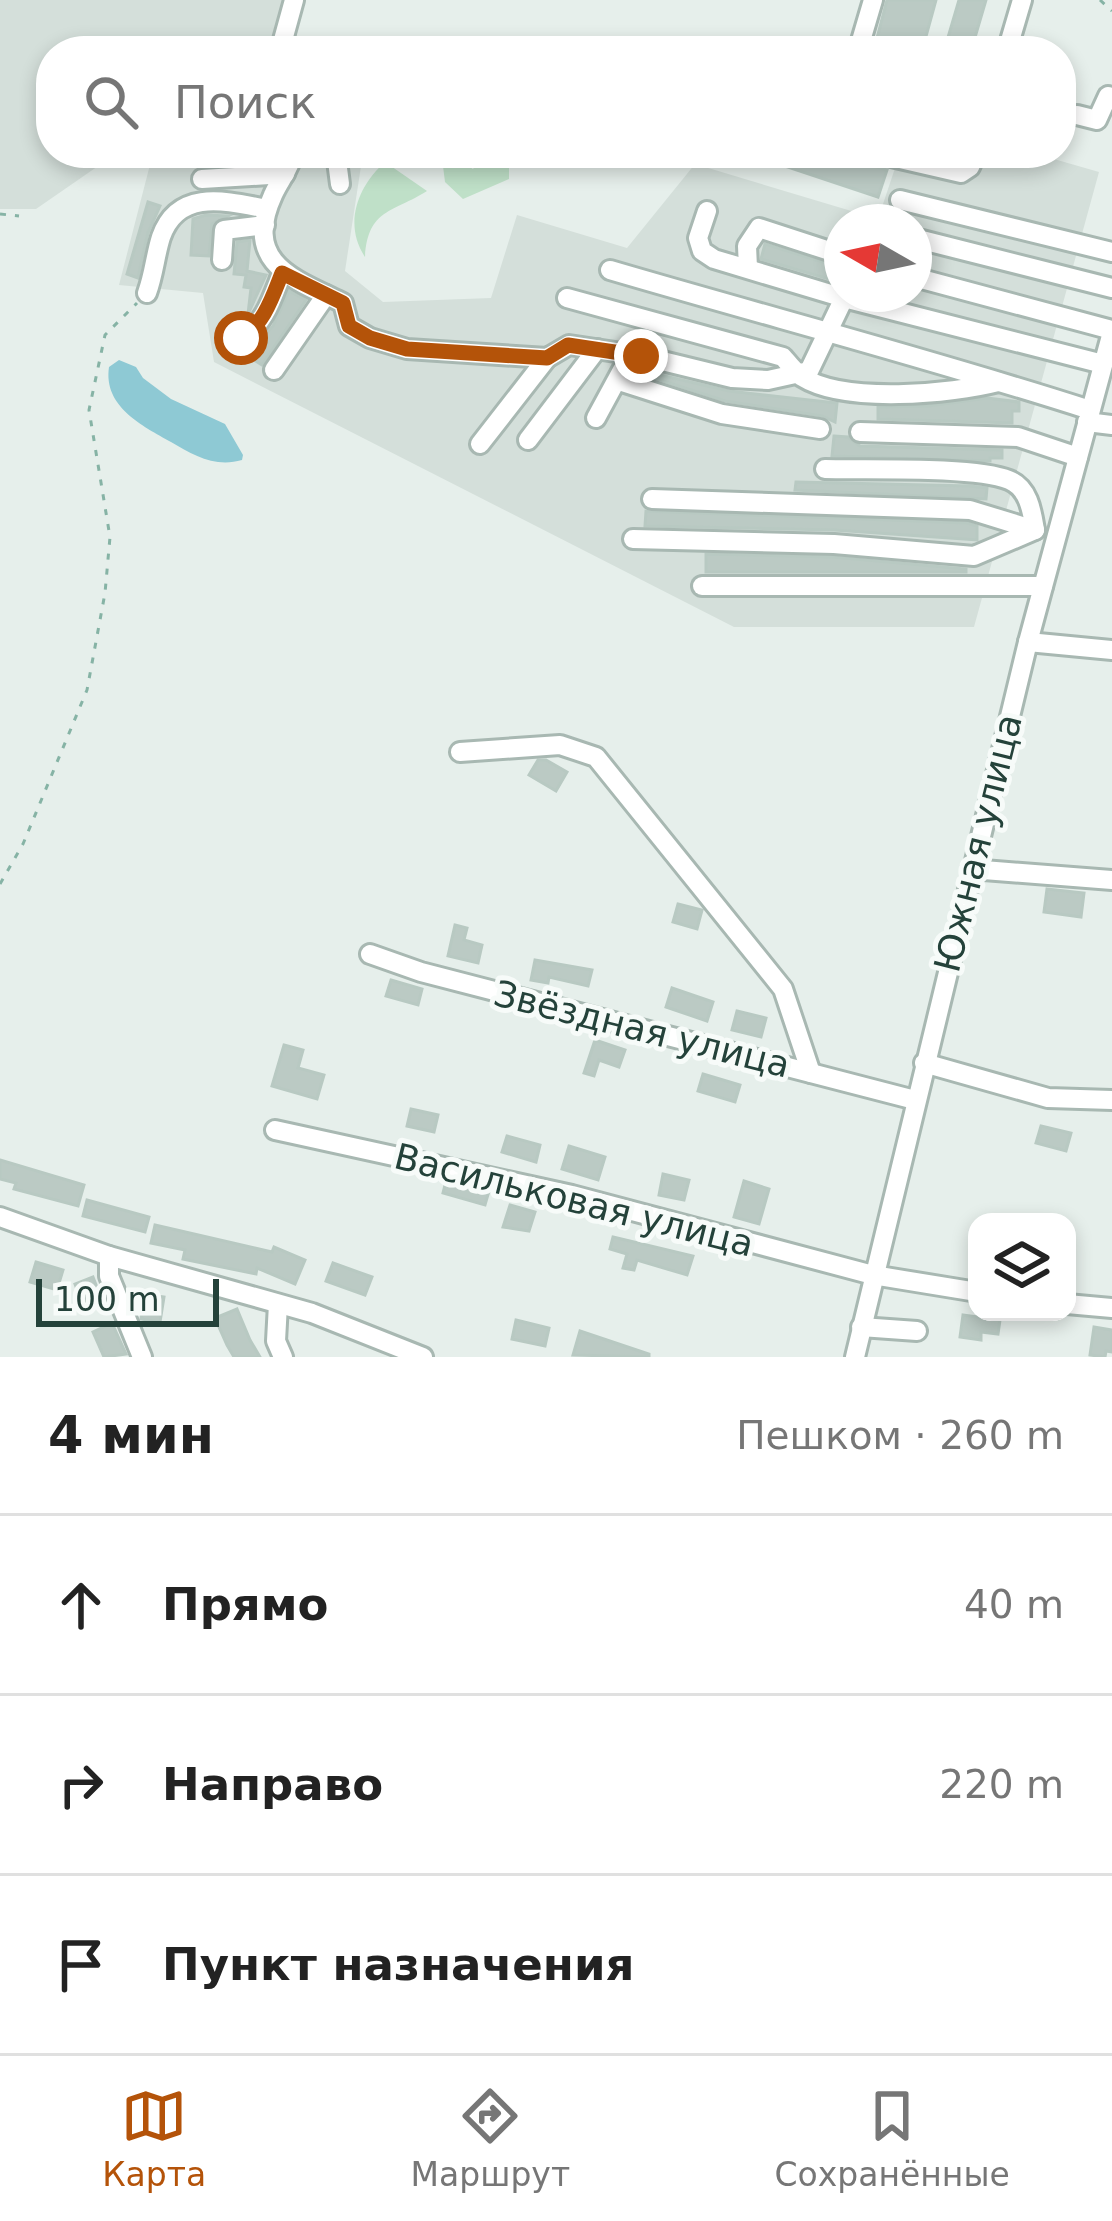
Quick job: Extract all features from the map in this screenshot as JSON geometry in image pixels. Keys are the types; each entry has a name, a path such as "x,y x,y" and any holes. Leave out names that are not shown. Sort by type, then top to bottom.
{"street":[{"path":"284,36 294,0"},
{"path":"862,36 873,0"},
{"path":"1011,36 1022,0"},
{"path":"1077,115 1097,120 1108,96 1112,98"},
{"path":"287,168 266,217 264,242 270,261 282,273 343,303 349,326 407,349 547,358"},
{"path":"338,168 340,184"},
{"path":"939,168 961,173 968,168"},
{"path":"202,179 285,174"},
{"path":"900,200 1112,252"},
{"path":"147,293 168,220 182,207 196,201 228,202 266,217"},
{"path":"706,211 698,238 702,251 714,259 824,290"},
{"path":"222,260 224,230 266,217"},
{"path":"748,268 747,246 759,228 824,248"},
{"path":"932,243 1112,288"},
{"path":"610,269 1000,381 1112,425"},
{"path":"241,338 254,330 267,310 282,273"},
{"path":"932,282 1112,330"},
{"path":"274,370 326,295"},
{"path":"567,298 783,357 798,375 818,385 877,392 965,390 1000,381"},
{"path":"480,444 547,358 568,345 731,378 768,380 798,375 816,364 826,334 841,312"},
{"path":"904,312 1103,364"},
{"name":"Южная улица","path":"855,1357 971,869 1112,330"},
{"path":"528,440 597,350"},
{"path":"596,418 619,381 626,354"},
{"path":"619,381 722,414 820,429"},
{"path":"860,432 1018,437 1078,457"},
{"path":"825,469 967,473 1009,480 1022,489 1035,530"},
{"path":"652,499 970,510 1057,533"},
{"path":"633,539 834,544 974,556 1035,530"},
{"path":"701,586 1043,586"},
{"path":"1028,642 1112,650"},
{"path":"460,752 560,745 596,757 783,989 811,1073"},
{"path":"971,869 1112,880"},
{"name":"Звёздная улица","path":"370,954 422,972 916,1100"},
{"path":"924,1063 1048,1098 1112,1100"},
{"name":"Васильковая улица","path":"275,1130 572,1195 873,1275 968,1291"},
{"path":"0,1217 109,1256 312,1313 421,1357"},
{"path":"109,1256 109,1276 142,1357"},
{"path":"278,1304 276,1341 283,1357"},
{"path":"1076,1305 1112,1307"},
{"path":"861,1328 917,1331"}],"path":[{"path":"1100,0 1112,11"},
{"path":"0,214 19,216"},
{"path":"0,884 23,844 87,690 110,537 89,410 106,335 147,293"}],"shaded area":[{"path":"0,0 295,0 297,36 36,36 36,168 95,168 36,209 0,209"},
{"path":"1076,165 1099,172 974,627 734,627 214,362 203,293 119,285 149,168 361,168 345,271 383,302 491,298 517,215 627,248 692,168 708,168 828,204 824,204 824,312 932,312 932,204 883,204 895,168"}],"green space":[{"path":"380,168 394,168 427,191 377,221 365,257 355,219 367,182"},
{"path":"443,168 509,168 509,179 463,199 445,182"}],"water":[{"path":"119,360 136,367 171,399 225,424 242,460 223,462 196,456 127,414 109,381 109,367"}],"building":[{"path":"887,0 936,0 926,36 878,36"},
{"path":"959,0 986,0 975,36 948,36"},
{"path":"791,168 887,170 878,197"},
{"path":"148,202 160,206 138,278 127,274"},
{"path":"228,216 212,224 209,256 191,255 193,219"},
{"path":"250,240 247,271 266,275 248,314 251,288 244,287 246,275 234,274 237,242"},
{"path":"765,244 824,262 824,278 761,259"},
{"path":"289,291 306,300 262,365 246,355 273,326"},
{"path":"635,369 729,391 837,403 835,422 725,401"},
{"path":"987,398 1019,402 1019,411 1012,411 1012,423 878,419 878,407"},
{"path":"834,436 848,437 860,446 1002,450 1002,458 832,456"},
{"path":"796,482 987,488 986,499 795,490"},
{"path":"646,511 968,523 977,526 977,540 834,530 645,526"},
{"path":"706,554 833,557 966,572 706,572"},
{"path":"538,760 567,772 556,791 529,775"},
{"path":"1047,889 1084,893 1081,917 1044,912"},
{"path":"678,904 702,910 697,929 673,922"},
{"path":"455,925 467,928 464,940 482,945 478,963 448,956"},
{"path":"535,960 592,970 588,986 549,977 548,983 531,980"},
{"path":"391,980 422,989 418,1005 386,996"},
{"path":"672,988 713,1002 707,1021 666,1007"},
{"path":"737,1011 766,1018 761,1037 732,1030"},
{"path":"595,1040 625,1050 619,1067 599,1060 594,1076 584,1073"},
{"path":"284,1045 303,1050 298,1068 324,1075 317,1099 272,1086"},
{"path":"703,1074 740,1085 735,1102 698,1091"},
{"path":"411,1109 438,1115 434,1132 407,1126"},
{"path":"1041,1126 1071,1133 1066,1151 1036,1143"},
{"path":"507,1136 540,1145 536,1162 502,1152"},
{"path":"569,1146 605,1157 598,1180 562,1169"},
{"path":"0,1160 84,1185 78,1206 14,1189 16,1183 0,1179"},
{"path":"663,1174 689,1180 684,1200 659,1195"},
{"path":"446,1181 489,1191 485,1205 443,1193"},
{"path":"744,1181 769,1189 759,1224 734,1217"},
{"path":"87,1200 149,1217 145,1232 83,1216"},
{"path":"510,1205 535,1212 529,1231 503,1227"},
{"path":"155,1225 272,1252 274,1247 305,1260 295,1284 257,1268 256,1274 183,1259 185,1250 151,1243"},
{"path":"613,1237 693,1256 687,1275 637,1260 634,1270 623,1268 627,1254 610,1249"},
{"path":"36,1262 63,1270 57,1290 30,1282"},
{"path":"333,1263 372,1277 365,1295 326,1281"},
{"path":"93,1277 103,1303 85,1310 75,1284"},
{"path":"144,1294 164,1297 160,1322 141,1319"},
{"path":"237,1309 260,1357 234,1357 227,1345 215,1318"},
{"path":"963,1315 968,1321 1000,1321 998,1334 981,1332 981,1340 960,1337"},
{"path":"516,1320 549,1328 545,1346 512,1339"},
{"path":"112,1323 126,1354 104,1357 93,1332"},
{"path":"1094,1327 1112,1330 1112,1352 1106,1351 1105,1357 1090,1355"},
{"path":"580,1331 649,1354 649,1357 573,1355"}],"route":[{"path":"241,338 254,330 267,310 282,273 343,303 349,326 407,349 547,358 568,345 641,356"}]}
